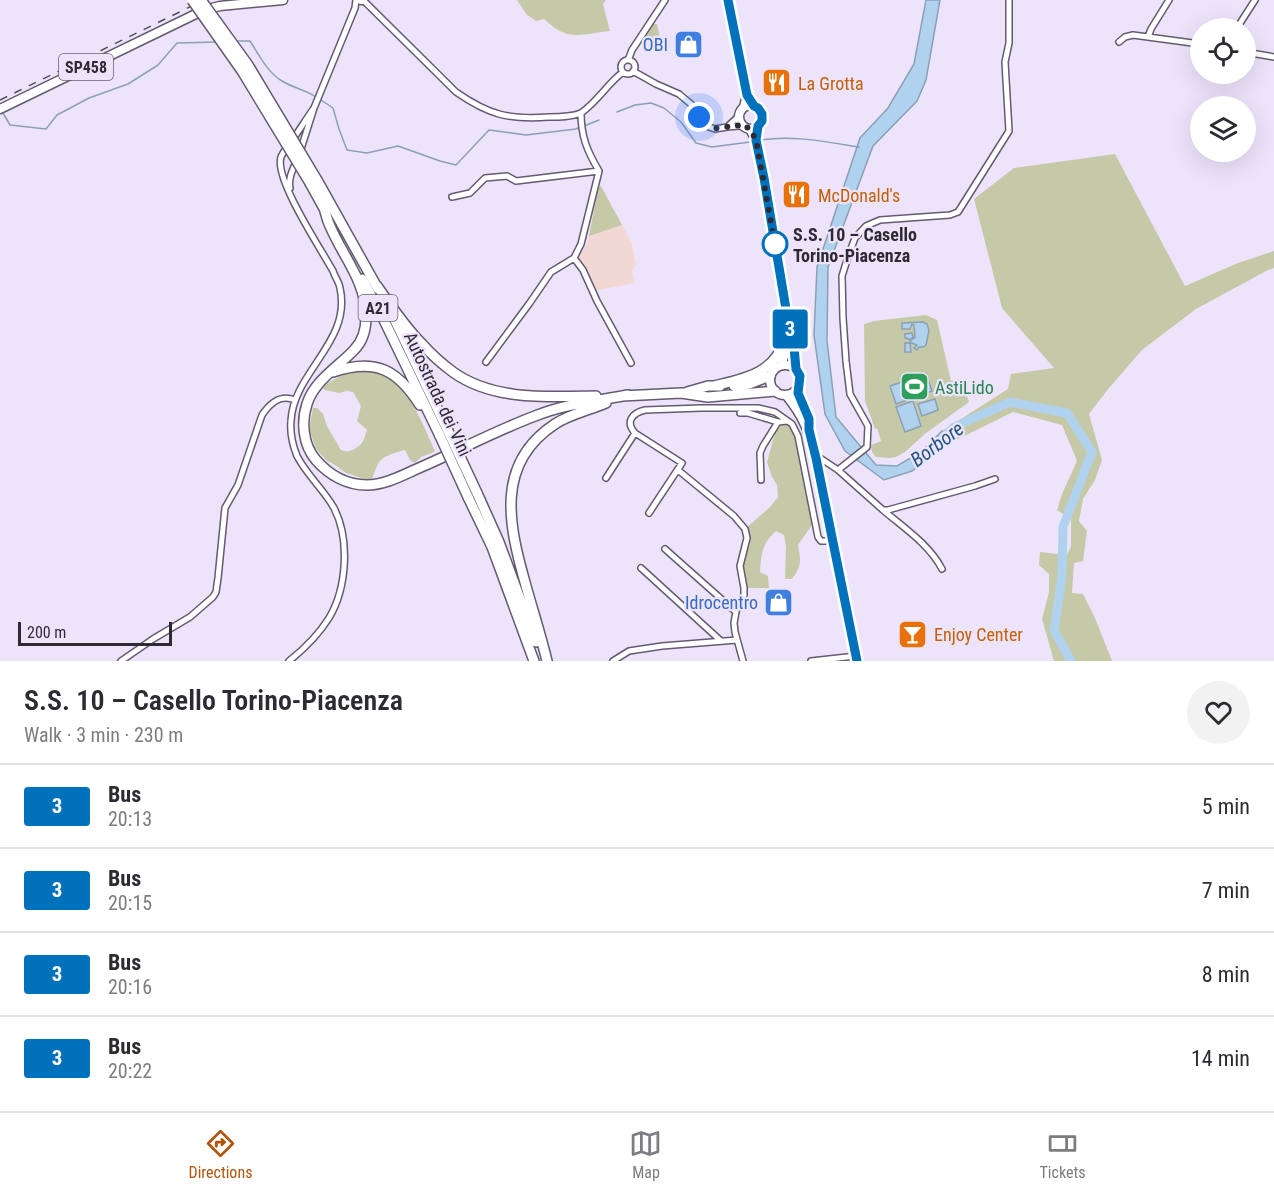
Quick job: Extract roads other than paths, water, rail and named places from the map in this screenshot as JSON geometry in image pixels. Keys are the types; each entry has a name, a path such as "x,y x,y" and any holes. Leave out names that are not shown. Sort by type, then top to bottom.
{"highway":[{"name":"Autostrada dei Vini","path":"192,0 242,71 314,182 324,208 444,434"},
{"name":"Autostrada dei Vini","path":"201,0 248,65 392,314 472,495 534,661"},
{"path":"324,208 330,226 357,278 366,304 366,327 360,344 316,386 307,404 303,424 306,442 314,458 329,473 355,484 367,485 383,482 542,413 566,406 628,395"},
{"path":"376,286 422,345 454,372 470,381 497,390 536,396 681,393 751,376 764,370 780,353 787,315"},
{"path":"328,374 359,366 388,371 404,383 444,434"},
{"path":"714,386 749,384 770,376"},
{"path":"681,393 708,397 775,392"},
{"path":"545,661 515,545 510,508 513,483 528,449 551,427 563,419 628,395"},
{"name":"Autostrada dei Vini","path":"472,495 503,552 545,661"}],"main road":[{"name":"SP458","path":"0,109 204,10 220,6 283,0"},
{"path":"728,0 747,95 762,114 762,121 754,128"},
{"path":"747,95 740,120 754,128"},
{"path":"744,107 754,106"},
{"path":"754,128 794,347 796,369 800,376 800,385 790,394 775,392 770,384 770,376 774,369 786,364 796,369"},
{"path":"781,365 787,339 787,315"},
{"path":"797,389 809,419 809,430 857,658"},
{"path":"786,395 797,408 809,430"}],"street":[{"path":"290,193 291,174 356,0"},
{"path":"623,72 622,64 629,58 665,0"},
{"path":"841,468 867,447 868,426 850,394 843,318 842,276 855,238 866,225 880,220 950,215 958,212 1009,131 1005,62 1009,43 1009,0"},
{"path":"1149,37 1151,29 1169,0"},
{"path":"1243,18 1254,0"},
{"path":"354,9 366,3"},
{"path":"354,9 363,7 366,3"},
{"path":"366,3 456,92 473,104 495,113 527,119 581,116 623,72"},
{"path":"1119,42 1133,35 1190,43"},
{"path":"1256,54 1274,57"},
{"path":"627,60 634,64 633,71"},
{"path":"623,72 630,74 633,71"},
{"path":"633,71 679,94 692,105 706,126 715,129 739,126 740,120"},
{"path":"289,661 297,658 329,617 339,590 344,563 342,528 334,509 297,456 292,439 291,420 295,400 330,344 342,307 340,286 290,193 280,167 281,156 314,108"},
{"path":"486,362 551,272 574,258 581,244 599,171 587,150 582,133 581,116"},
{"path":"452,197 470,193 485,178 507,176 516,181 599,171"},
{"path":"574,258 583,270 631,363"},
{"path":"122,661 190,617 213,597 218,578 225,508 238,485 262,415 277,399 288,397 295,400"},
{"path":"650,513 682,464 632,429 633,415 645,410 758,408 775,412 792,424 798,436 818,537 821,541 832,541"},
{"path":"740,413 748,413 778,422 787,421"},
{"path":"760,480 760,453 778,422"},
{"path":"606,478 636,433"},
{"path":"816,458 841,468 883,510 925,546 937,559 942,569"},
{"path":"678,470 734,516 746,529 747,538 740,566 744,595 737,606 735,632 743,661"},
{"path":"883,510 995,479"},
{"path":"664,549 736,612"},
{"path":"640,568 721,641"},
{"path":"613,661 629,651 737,640"},
{"path":"811,661 857,658"}],"water":[{"path":"926,0 940,0 926,80 917,101 873,146 828,267 827,341 836,417 876,465 897,466 921,452 942,431 948,444 912,471 884,480 845,451 825,414 814,335 817,267 860,138 888,108 914,64"},
{"path":"923,322 927,324 929,330 926,345 917,350 914,348 917,345 912,343 910,344 911,352 905,352 905,343 911,341 905,338 905,334 912,333 911,339 915,337 914,325 912,324 910,329 902,329 902,323"},
{"path":"926,374 932,391 896,404 890,386"},
{"path":"935,399 938,410 922,416 918,404"},
{"path":"913,401 921,426 905,432 896,407"}],"waterway":[{"path":"237,41 250,41 277,78 316,97"},
{"path":"3,113 10,125 46,129 57,115 89,98 128,84 158,65 177,43 217,42"},
{"path":"321,100 333,108 347,150 367,153 398,146 456,165 489,130 526,135 580,127"},
{"path":"617,112 635,105 651,103 664,108 681,122 696,143 712,147 750,142"},
{"path":"584,126 599,120"},
{"path":"761,140 798,139 859,147"},
{"name":"Borbore","path":"938,443 954,427 1010,402 1067,413 1092,452 1063,527 1062,576 1054,630 1071,661"}],"railway":[{"path":"0,100 204,0"}],"place":[{"name":"OBI","path":"689,44"},
{"name":"La Grotta","path":"777,83"},
{"name":"McDonald's","path":"797,195"},
{"name":"S.S. 10 – Casello Torino-Piacenza","path":"775,244"},
{"name":"AstiLido","path":"914,387"},
{"name":"Idrocentro","path":"779,602"},
{"name":"Enjoy Center","path":"913,634"}]}
